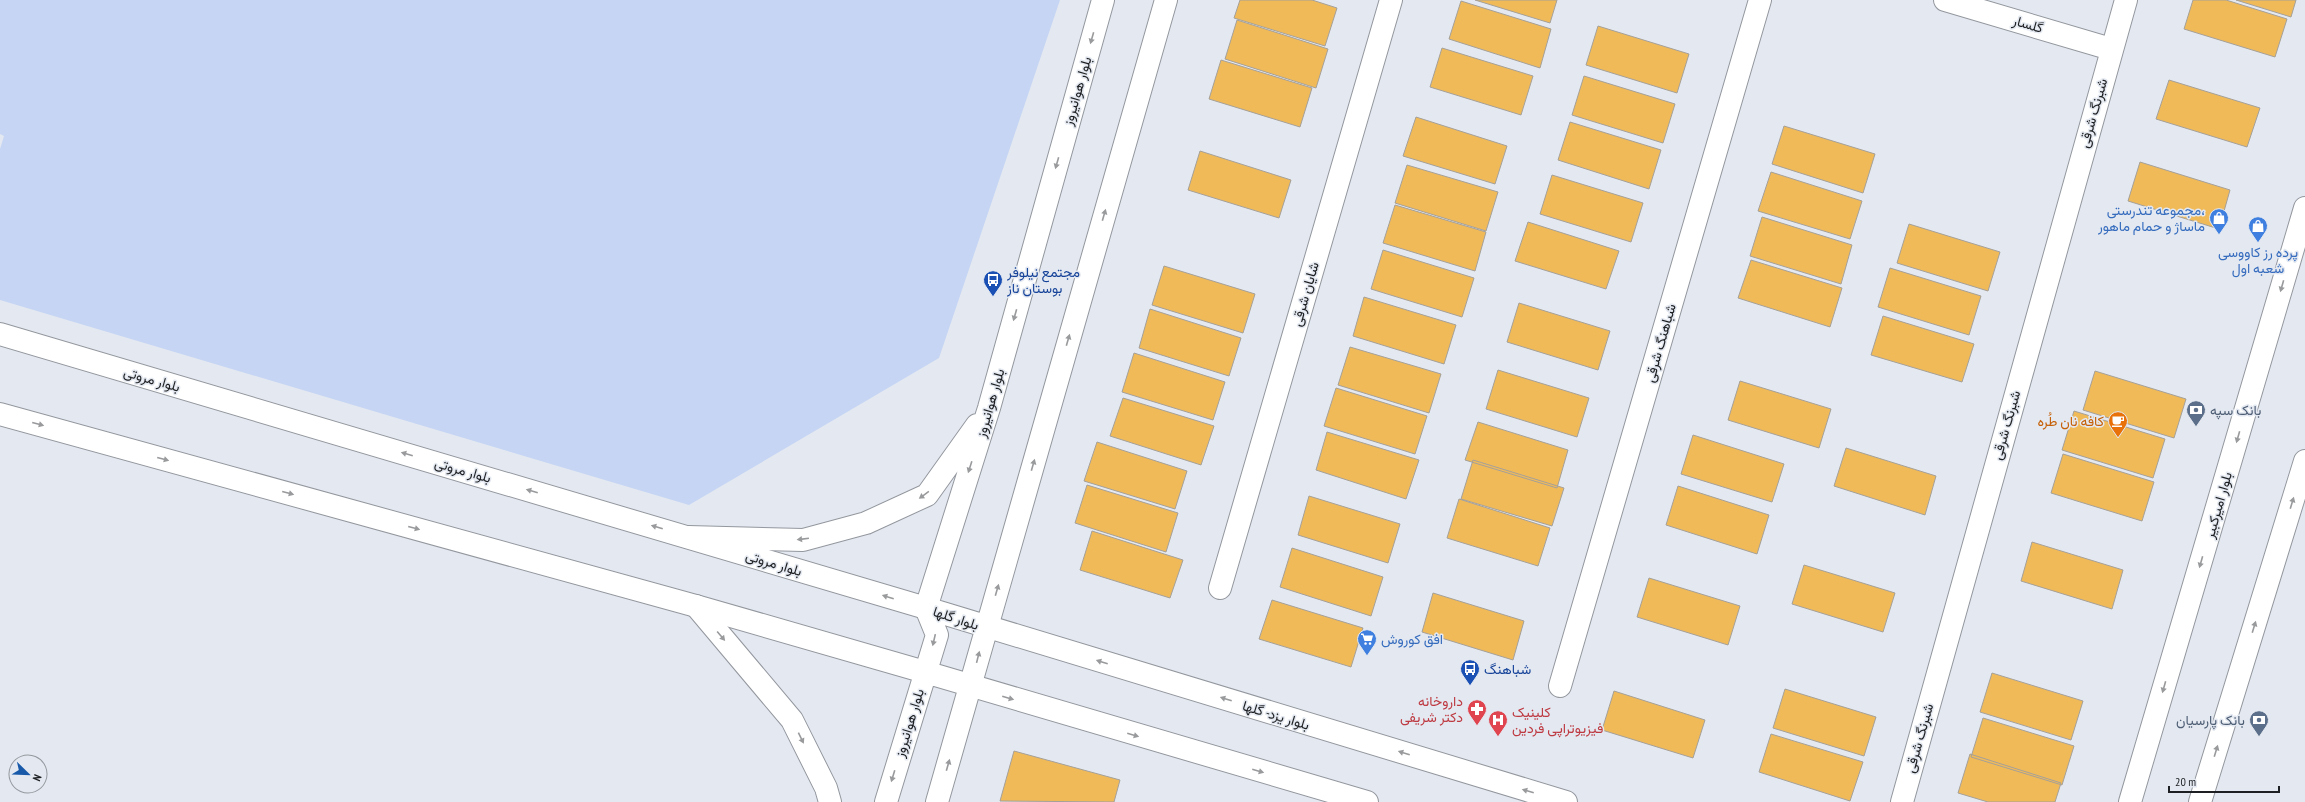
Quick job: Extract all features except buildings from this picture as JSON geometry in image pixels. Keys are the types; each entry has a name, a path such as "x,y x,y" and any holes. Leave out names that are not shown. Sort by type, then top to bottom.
{"main road":[{"name":"بلوار هوانیروز","path":"886,802 937,635 926,608 989,408 1103,0"},
{"path":"937,802 1166,0"},
{"name":"شایان شرقی","path":"1220,588 1391,0"},
{"name":"شباهنگ شرقی","path":"1560,686 1760,0"},
{"name":"گلسار","path":"1945,0 2111,49"},
{"name":"شبرنگ شرقی","path":"1902,802 2111,49 2126,0"},
{"name":"بلوار امیرکبیر","path":"2130,802 2305,208"},
{"name":"بلوار مروتی","path":"0,334 926,608"},
{"path":"688,537 803,540 866,523 927,495 989,408"},
{"path":"0,414 696,606 1367,802"},
{"path":"2200,802 2305,461"},
{"path":"696,606 792,720 826,788 830,802"},
{"name":"بلوار گلها","path":"926,608 986,628"},
{"name":"بلوار یزد- گلها","path":"986,628 1566,802"}],"shaded area":[{"path":"0,0 1060,0 939,358 689,505 0,300 0,149 4,136 0,134"}],"place":[{"name":"مجموعه تندرستی، ماساژ و حمام ماهور","path":"2219,235"},
{"name":"پرده رز کاووسی شعبه اول","path":"2258,243"},
{"name":"مجتمع نیلوفر بوستان ناز","path":"993,297"},
{"name":"بانک سپه","path":"2196,427"},
{"name":"کافه نان طُره","path":"2118,438"},
{"name":"افق کوروش","path":"1367,656"},
{"name":"شباهنگ","path":"1470,686"},
{"name":"داروخانه دکتر شریفی","path":"1477,726"},
{"name":"کلینیک فیزیوتراپی فردین","path":"1498,737"},
{"name":"بانک پارسیان","path":"2259,737"}]}
